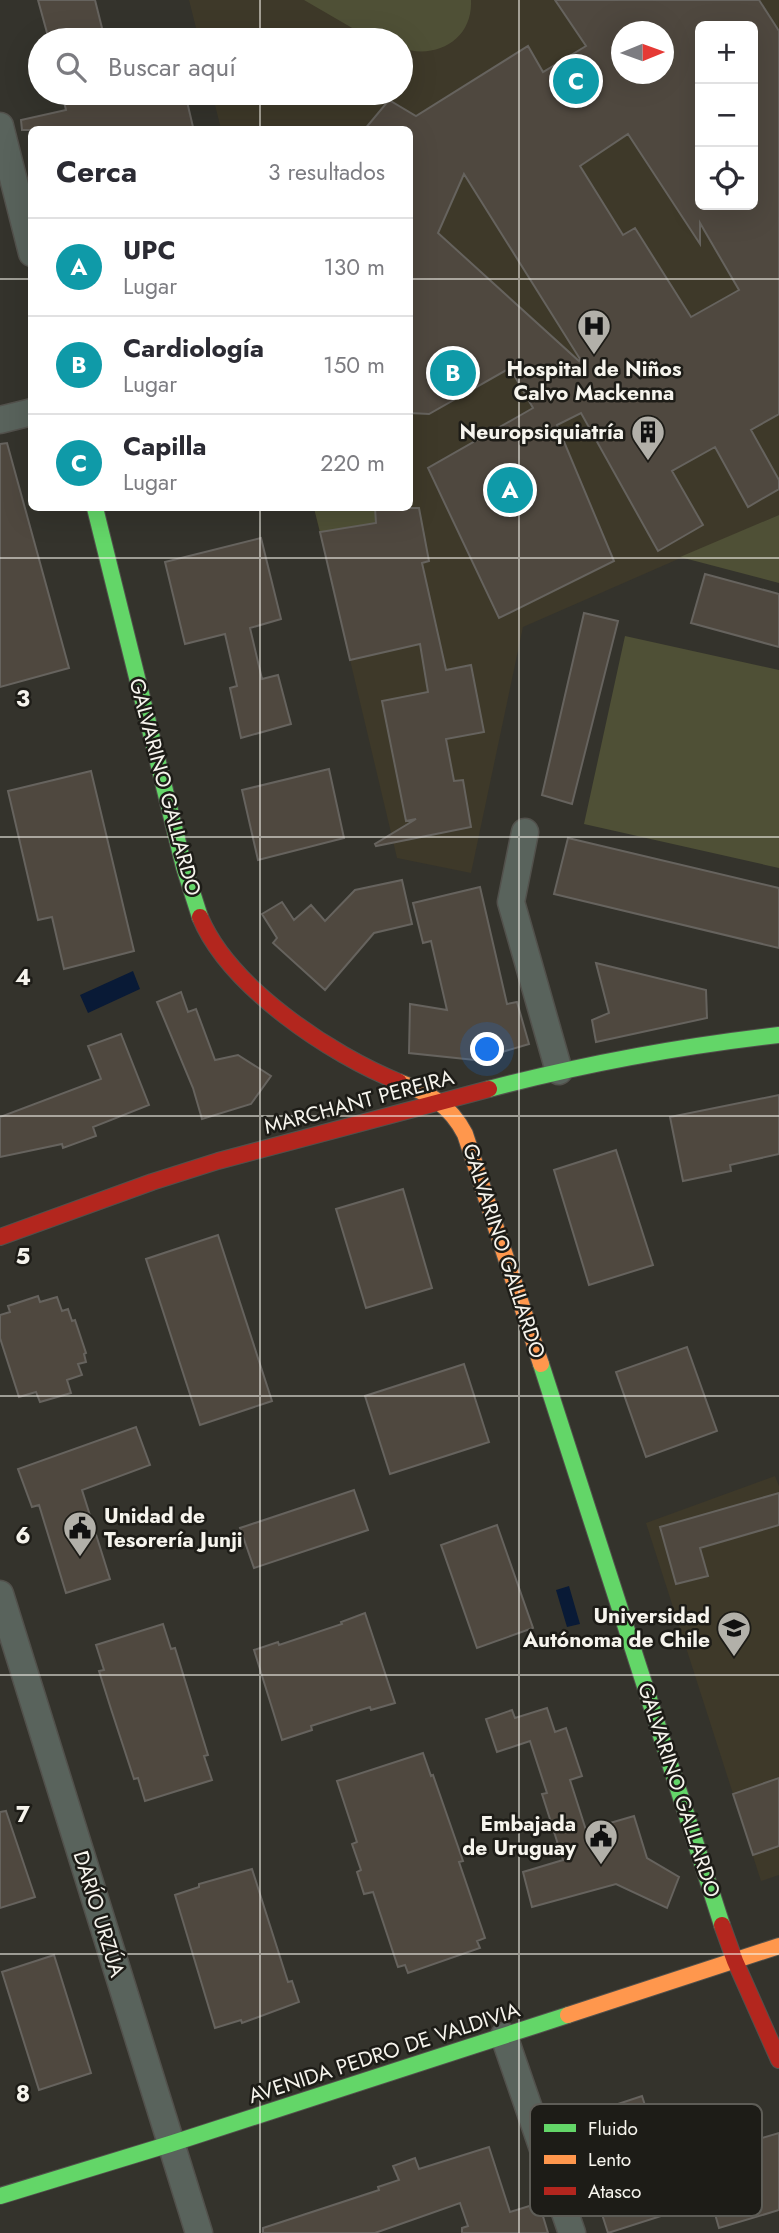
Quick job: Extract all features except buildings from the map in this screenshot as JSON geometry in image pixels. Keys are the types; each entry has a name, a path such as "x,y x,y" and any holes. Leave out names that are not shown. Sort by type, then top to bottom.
{"street":[{"path":"0,126 28,237"},
{"path":"0,421 28,413"},
{"name":"GALVARINO GALLARDO","path":"96,511 184,867 200,917 210,937 244,977 320,1040 369,1069 442,1102 462,1128 470,1144 735,1961 779,2060"},
{"path":"525,832 511,902 559,1071"},
{"name":"MARCHANT PEREIRA","path":"0,1237 152,1181 559,1071 735,1040 779,1035"},
{"name":"DARÍO URZÚA","path":"0,1594 199,2233"},
{"name":"AVENIDA PEDRO DE VALDIVIA","path":"0,2196 170,2144 779,1946"},
{"path":"504,2036 530,2111"},
{"path":"566,2216 572,2233"}],"shaded area":[{"name":"Hospital de Niños Calvo Mackenna","path":"189,0 779,0 779,515 523,627 471,873 397,858 315,511 413,511 413,126 220,126 215,105 413,105 413,28 196,28"},
{"name":"Universidad Autónoma de Chile","path":"775,1476 779,1486 779,1875 761,1881 646,1523"}],"green space":[{"path":"304,0 471,0 466,26 450,44 439,49 413,51 413,28 352,28"},
{"path":"315,511 375,511 376,523 320,532"},
{"path":"779,515 779,583 680,557"},
{"path":"625,636 779,670 779,868 584,824"}],"water":[{"path":"133,971 140,989 88,1013 80,995"},
{"path":"569,1586 580,1624 567,1627 556,1590"}],"traffic: fast":[{"path":"96,511 184,867 200,917"},
{"path":"489,1089 633,1057 779,1035"},
{"path":"541,1364 722,1925"},
{"path":"0,2196 568,2015"}],"traffic: slow":[{"path":"399,1082 438,1101 453,1115 465,1134 541,1364"},
{"path":"568,2015 779,1946"}],"traffic: jam":[{"path":"200,917 214,943 234,969 285,1016 343,1055 399,1082"},
{"path":"0,1237 218,1161 489,1089"},
{"path":"722,1925 779,2060"}],"place":[{"name":"Capilla","path":"576,81"},
{"name":"Hospital de Niños Calvo Mackenna","path":"594,356"},
{"name":"Cardiología","path":"453,373"},
{"name":"Neuropsiquiatría","path":"648,462"},
{"name":"UPC","path":"510,490"},
{"name":"Unidad de Tesorería Junji","path":"80,1558"},
{"name":"Universidad Autónoma de Chile","path":"734,1658"},
{"name":"Embajada de Uruguay","path":"601,1866"}]}
